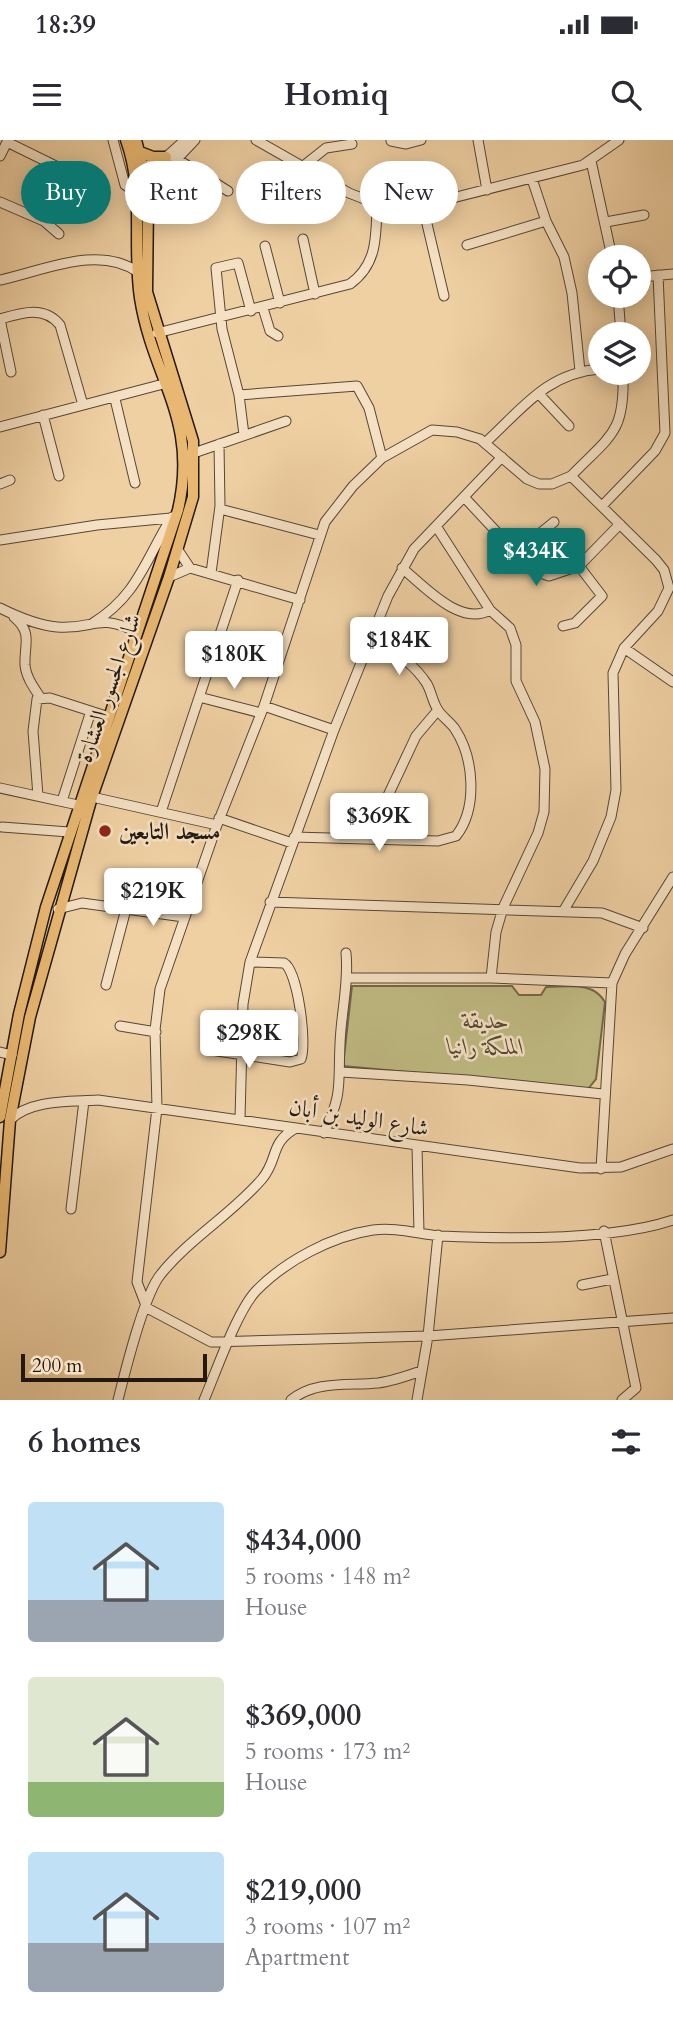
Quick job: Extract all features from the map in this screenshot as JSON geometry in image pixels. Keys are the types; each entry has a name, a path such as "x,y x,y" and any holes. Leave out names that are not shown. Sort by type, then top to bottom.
{"main road":[{"name":"شارع الجسور العشارة","path":"126,140 136,161"},
{"name":"شارع الجسور العشارة","path":"136,140 140,161"},
{"path":"140,152 170,160"},
{"name":"شارع الجسور العشارة","path":"5,1118 13,1094 25,1015 69,832 175,514 190,454 144,315 138,272 138,224"},
{"name":"شارع الجسور العشارة","path":"0,1252 6,1054 25,1015 92,797 169,577 193,497 190,454 146,292 148,224"}],"street":[{"path":"113,140 125,185"},
{"path":"170,160 186,140"},
{"path":"170,160 195,140"},
{"path":"391,141 406,144 421,140"},
{"path":"478,140 487,190"},
{"path":"458,198 590,162 619,140"},
{"path":"0,156 7,141 46,161"},
{"path":"261,141 290,160"},
{"path":"310,161 326,148 352,144"},
{"path":"170,160 228,191"},
{"path":"590,162 610,245"},
{"path":"532,179 546,221 566,266 580,371"},
{"path":"0,202 44,221 60,233"},
{"path":"606,222 644,215"},
{"path":"467,245 546,221"},
{"path":"157,333 350,284 367,268 375,246 376,224"},
{"path":"427,224 444,296"},
{"path":"303,239 316,294"},
{"path":"265,247 280,303"},
{"path":"0,280 100,258 118,260 138,272"},
{"path":"244,435 239,395 221,317 214,273 216,268 238,263 251,310"},
{"path":"651,276 673,274"},
{"path":"602,506 655,451 665,433 658,275"},
{"path":"263,308 269,328 278,336"},
{"path":"11,372 0,319 31,312 50,316 60,325 64,335 83,405"},
{"path":"486,442 557,379 588,370"},
{"path":"0,427 166,383"},
{"path":"623,385 624,407 619,424 571,476 552,484 539,484 486,442 457,432 432,430 382,458 339,502 319,535 263,710 218,822 160,989 156,1031 157,1108 137,1282 147,1308 211,1342 428,1336 622,1324 673,1318"},
{"path":"239,395 357,386 369,408 382,458"},
{"path":"539,394 569,426"},
{"path":"115,398 135,483"},
{"path":"43,415 59,477"},
{"path":"190,454 286,421"},
{"path":"211,573 219,509 219,444"},
{"path":"240,1119 245,987 250,962 369,637 402,568 436,526 502,457"},
{"path":"564,910 593,861 611,817 616,790 612,684 624,648 658,611 669,588 664,570 571,476"},
{"path":"0,484 10,480"},
{"path":"464,497 532,570 550,576 579,566 620,524"},
{"path":"219,509 319,535"},
{"path":"0,540 175,514"},
{"path":"93,623 117,607 131,590 175,514"},
{"path":"517,552 554,522"},
{"path":"436,526 490,610 505,621 514,636 516,681 541,739 547,785 538,833 503,908 495,941 491,978"},
{"path":"178,550 190,568"},
{"path":"563,626 575,624 602,596 579,566"},
{"path":"169,577 190,568 300,600"},
{"path":"402,568 447,604 463,613 475,616 490,610"},
{"path":"161,812 238,580"},
{"path":"5,610 58,627 111,621 136,632"},
{"path":"5,610 26,630 29,640 26,673 40,697 108,717"},
{"path":"92,797 293,840 368,838 438,841 456,836 469,808 467,759 455,729 438,710 419,675 391,649 369,637"},
{"path":"624,648 673,682"},
{"path":"199,696 334,730"},
{"path":"38,796 33,731 36,703 40,697"},
{"path":"368,838 416,736 438,710"},
{"path":"62,801 91,711"},
{"path":"1,788 78,805"},
{"path":"2,827 69,832"},
{"path":"601,1169 603,1094 612,983 625,954 673,877"},
{"path":"270,902 603,912 643,928"},
{"path":"58,909 78,903 184,917"},
{"path":"106,985 126,909"},
{"path":"324,1133 338,1100 340,1045 348,978 346,953"},
{"path":"211,1050 296,1062 303,1052 293,972 284,963 250,962"},
{"path":"348,978 491,978 612,983"},
{"path":"120,1026 156,1031"},
{"path":"341,1072 468,1080 603,1094"},
{"path":"13,1094 21,1102 37,1106"},
{"path":"71,1209 84,1101"},
{"name":"شارع الوليد بن أبان","path":"5,1118 37,1106 84,1101 157,1108 417,1146 601,1169 636,1163 673,1149"},
{"path":"266,1123 276,1143"},
{"path":"118,1400 160,1275 261,1181 276,1143 296,1128"},
{"path":"417,1146 419,1233"},
{"path":"204,1400 240,1314 256,1290 305,1256 361,1232 380,1229 438,1236 525,1238 604,1231 673,1220"},
{"path":"604,1231 639,1400"},
{"path":"417,1400 428,1336 438,1236"},
{"path":"582,1285 612,1279"},
{"path":"291,1400 304,1392 325,1386 384,1382 421,1371"},
{"path":"622,1400 636,1388"}],"green space":[{"name":"حديقة الملكة رانيا","path":"352,986 512,986 519,995 541,995 546,987 587,988 600,995 605,1002 596,1079 588,1089 343,1066"}],"place":[{"name":"مسجد التابعين","path":"105,831"}]}
